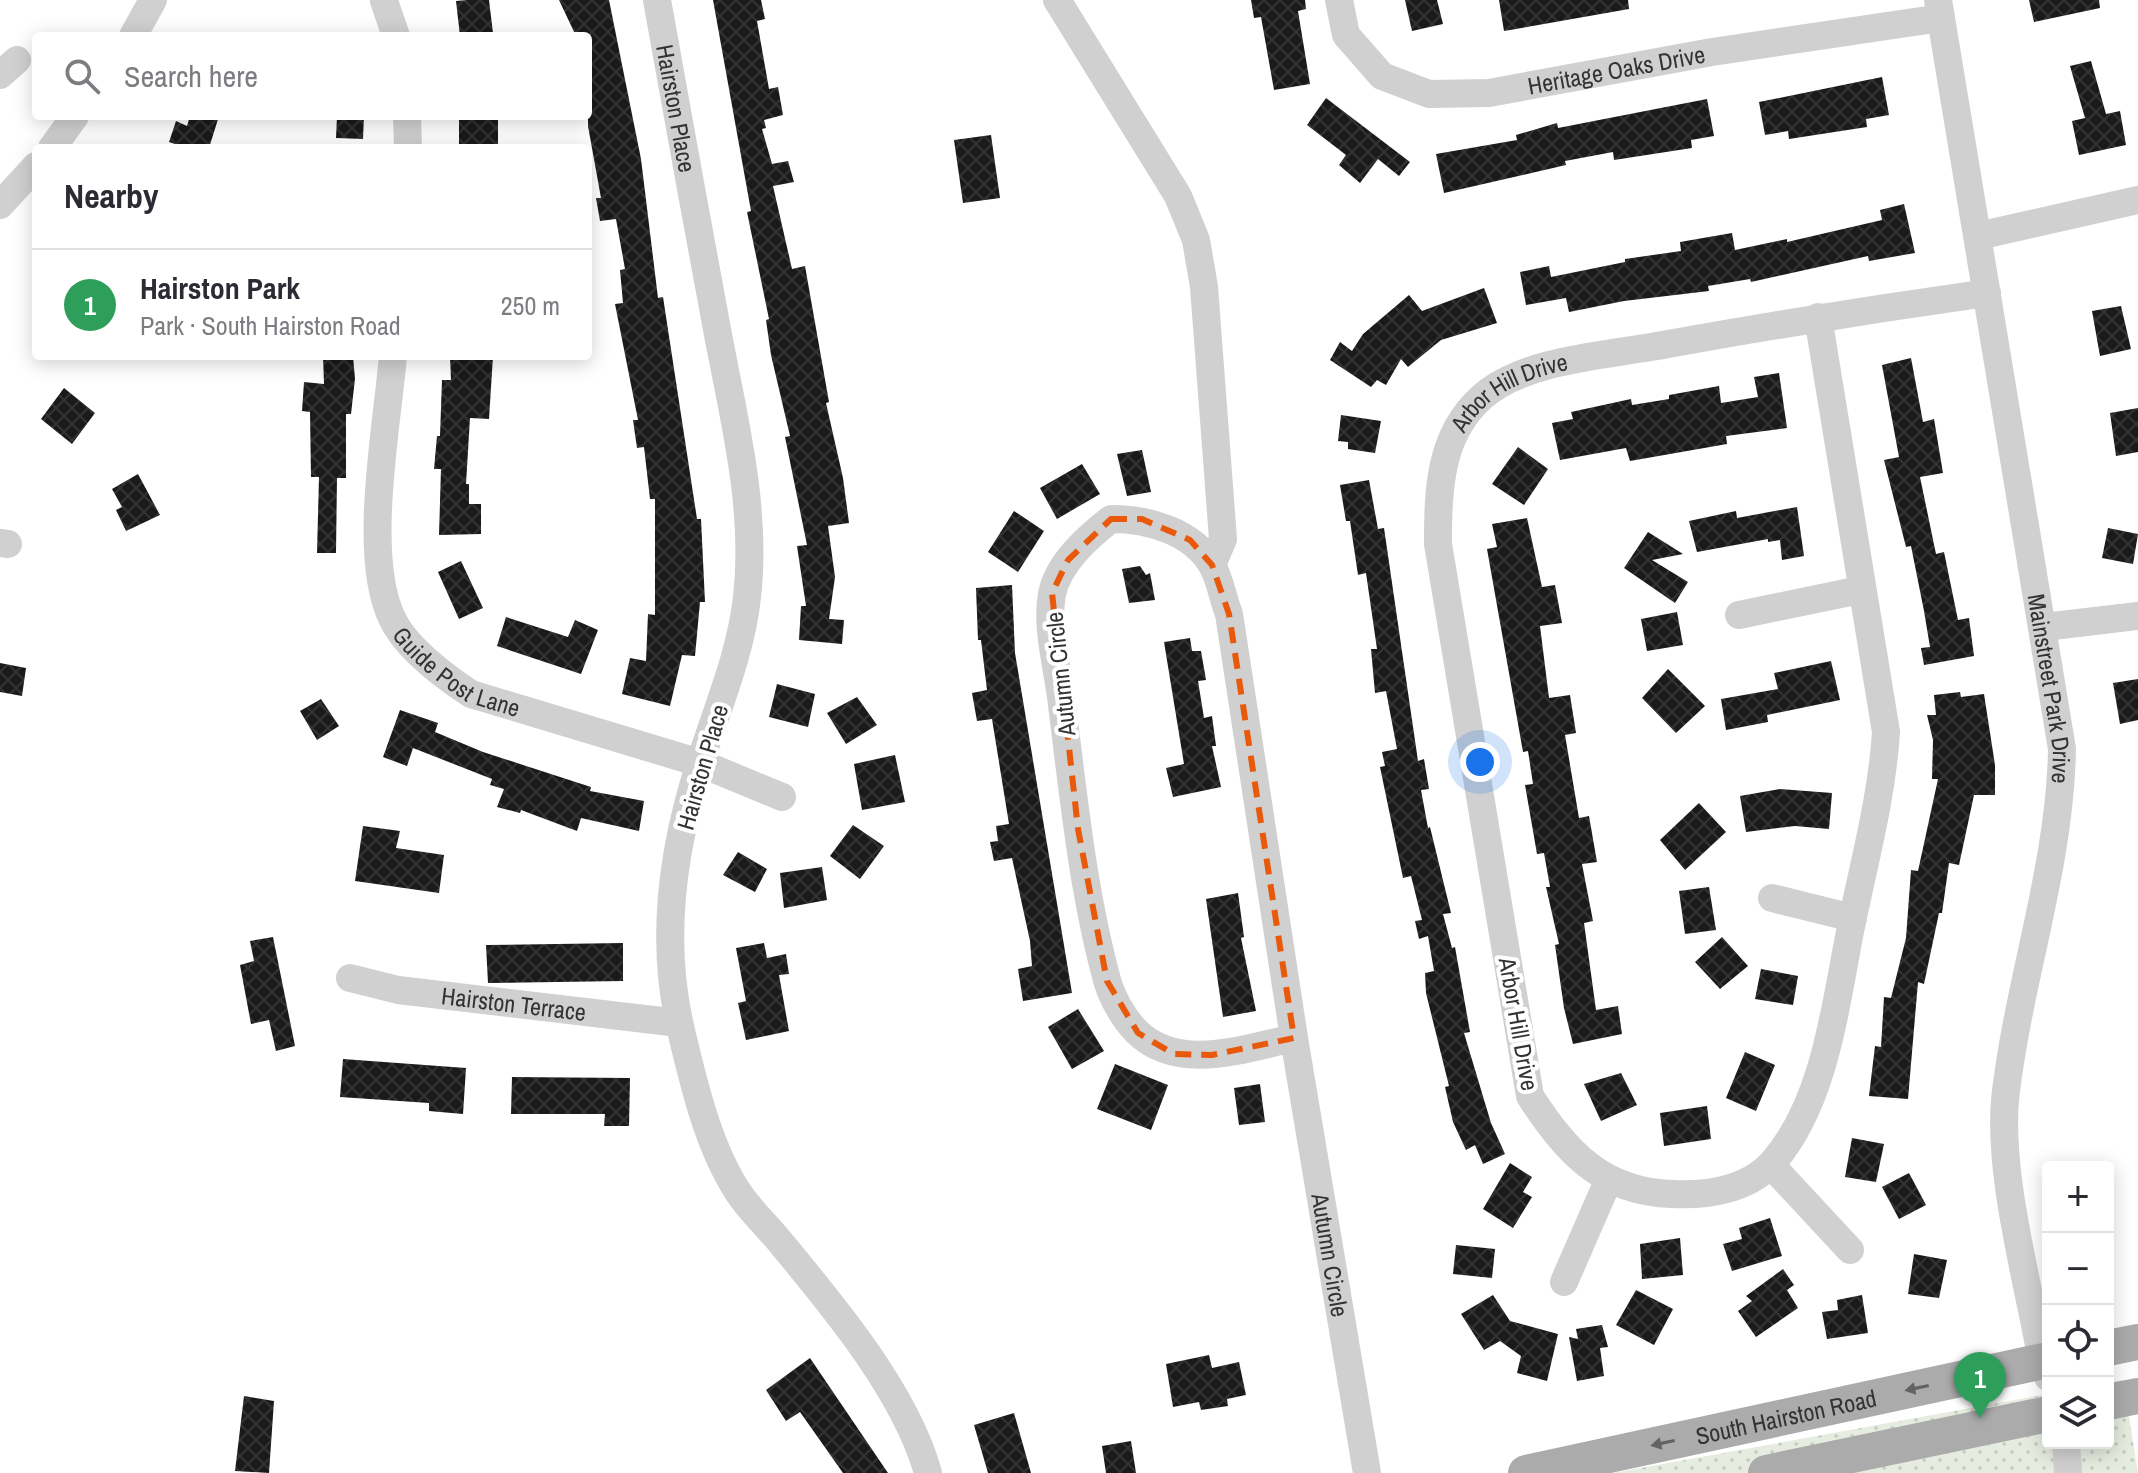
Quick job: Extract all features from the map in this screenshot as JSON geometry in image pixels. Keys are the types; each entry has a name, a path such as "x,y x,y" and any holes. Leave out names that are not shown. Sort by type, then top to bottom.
{"main road":[{"path":"2114,1347 2138,1342"},
{"name":"South Hairston Road","path":"1526,1473 2042,1367"},
{"path":"2114,1401 2138,1396"},
{"path":"1766,1473 2042,1415"}],"street":[{"path":"135,32 153,0"},
{"name":"Hairston Place","path":"657,0 742,461 749,556 747,596 738,645 700,763 675,865 669,934 679,1023 715,1146 740,1195 782,1244 878,1371 911,1423 928,1473"},
{"path":"1057,0 1178,196 1196,240 1204,287 1223,539 1212,565"},
{"name":"Heritage Oaks Drive","path":"1339,0 1346,35 1382,76 1429,94 1489,93 1940,9"},
{"path":"384,1 395,32"},
{"name":"Mainstreet Park Drive","path":"1940,9 2062,749 2061,808 2006,1091 2005,1153 2042,1345"},
{"path":"55,144 72,120"},
{"path":"407,120 408,144"},
{"path":"0,205 32,170"},
{"path":"1978,236 2138,200"},
{"name":"Arbor Hill Drive","path":"1818,317 1860,590 1886,732 1883,781 1833,1026 1801,1122 1771,1165 1730,1189 1700,1195 1659,1194 1608,1181 1555,1135 1530,1096 1438,544 1439,480 1452,437 1482,397 1532,369 1818,317 1987,293"},
{"name":"Guide Post Lane","path":"393,360 377,534 378,578 393,621 440,675 471,694 700,763 782,797"},
{"name":"Autumn Circle","path":"1294,1038 1212,1055 1174,1054 1138,1033 1118,1006 1107,981 1078,829 1053,633 1052,593 1068,560 1111,519 1142,519 1190,540 1212,565 1229,614 1294,1038 1367,1473"},
{"path":"1739,615 1860,590"},
{"path":"2044,627 2138,616"},
{"path":"1772,898 1853,918"},
{"name":"Hairston Terrace","path":"350,978 398,990 679,1023"},
{"path":"1771,1165 1850,1250"},
{"path":"1564,1282 1608,1181"},
{"path":"2066,1449 2068,1473"}],"highlighted area":[{"path":"1111,519 1142,519 1190,540 1212,565 1229,614 1294,1038 1212,1055 1174,1054 1138,1033 1107,981 1078,829 1052,593 1068,560"}],"shaded area":[{"path":"2123,1380 2138,1473 1613,1473 2042,1395 2042,1449 2114,1449 2114,1382"}],"building":[{"path":"489,0 493,32 460,32 456,1"},
{"path":"559,0 609,0 641,159 658,298 663,297 697,519 701,519 705,602 700,602 695,656 682,655 670,706 622,694 630,658 646,661 648,614 655,615 655,499 650,499 644,447 637,448 633,420 638,420 615,304 623,303 620,270 625,269 616,219 600,221 596,198 601,198 588,126 588,120 592,120 592,32 574,32"},
{"path":"713,0 761,0 765,19 757,21 769,89 778,87 783,115 764,120 766,128 762,129 772,164 788,161 794,182 773,186 792,269 805,266 829,402 826,403 843,478 849,523 828,526 835,577 829,619 844,620 842,644 799,640 801,606 806,606 797,546 807,545 785,437 790,436 771,355 766,320 769,319 747,212 751,211"},
{"path":"1251,0 1305,0 1306,9 1298,11 1310,84 1274,90 1261,17 1254,18"},
{"path":"1405,0 1437,0 1443,24 1412,31"},
{"path":"1499,0 1628,0 1629,9 1504,31"},
{"path":"2029,0 2099,0 2100,8 2034,22"},
{"path":"2091,61 2106,114 2120,111 2126,145 2079,155 2072,121 2085,118 2070,66"},
{"path":"1882,77 1889,115 1866,119 1867,127 1789,139 1788,131 1765,135 1759,102"},
{"path":"1326,98 1410,162 1399,176 1378,159 1360,183 1339,165 1346,155 1307,125"},
{"path":"1707,99 1714,136 1691,140 1692,148 1614,160 1613,152 1565,161 1566,165 1444,193 1436,154 1517,140 1516,135 1557,123 1558,128"},
{"path":"189,120 218,120 210,144 169,142 176,121 187,126"},
{"path":"337,120 364,120 363,139 336,138"},
{"path":"459,120 498,120 498,144 459,144"},
{"path":"991,135 1000,198 963,203 954,140"},
{"path":"1904,204 1915,253 1869,261 1868,256 1751,282 1750,279 1708,286 1709,291 1624,301 1569,312 1566,298 1526,305 1520,272 1549,266 1551,277 1625,262 1625,259 1681,251 1680,242 1732,233 1735,250 1787,239 1787,242 1882,220 1880,210"},
{"path":"1484,288 1497,323 1441,340 1408,367 1401,359 1386,385 1377,380 1371,387 1330,360 1340,342 1352,351 1363,334 1409,295 1422,311"},
{"path":"2121,306 2131,349 2100,356 2092,311"},
{"path":"1911,358 1923,422 1934,419 1943,473 1920,477 1936,554 1944,552 1958,620 1969,618 1974,656 1924,665 1921,648 1930,647 1924,611 1911,546 1906,547 1884,460 1899,457 1882,365"},
{"path":"323,360 353,360 355,379 351,414 346,414 346,478 337,478 336,553 317,553 319,477 311,477 310,412 302,411 304,382 324,384"},
{"path":"450,360 493,360 489,419 470,418 466,484 469,484 469,504 481,504 481,534 439,535 441,469 434,469 437,436 440,436 442,380 451,380"},
{"path":"1779,373 1787,428 1726,436 1727,444 1630,461 1626,448 1560,460 1552,423 1573,419 1571,412 1631,399 1632,405 1669,399 1669,395 1719,386 1721,403 1758,397 1754,377"},
{"path":"64,388 95,413 72,444 41,419"},
{"path":"2138,408 2138,452 2116,456 2110,413"},
{"path":"1341,415 1381,421 1375,453 1348,449 1348,442 1338,441"},
{"path":"1518,447 1548,469 1524,505 1492,484"},
{"path":"1142,450 1151,492 1127,496 1117,454"},
{"path":"1082,464 1100,494 1057,519 1040,488"},
{"path":"138,474 160,515 126,531 116,510 122,507 112,489"},
{"path":"1369,480 1378,529 1384,528 1418,761 1424,759 1429,789 1421,790 1428,828 1451,913 1443,914 1452,948 1455,947 1470,1032 1464,1033 1491,1123 1505,1154 1483,1164 1475,1145 1466,1150 1453,1122 1445,1087 1449,1086 1426,993 1425,973 1434,971 1428,936 1419,939 1415,921 1422,920 1411,876 1403,878 1380,767 1385,766 1382,752 1397,749 1386,691 1375,693 1371,649 1377,649 1366,573 1358,575 1350,521 1346,521 1340,485"},
{"path":"1797,507 1804,556 1782,560 1780,540 1768,542 1768,539 1697,552 1689,521 1736,511 1737,518"},
{"path":"1014,511 1044,531 1018,572 988,552"},
{"path":"1527,518 1542,587 1555,585 1562,623 1540,626 1549,698 1570,695 1576,733 1565,735 1579,818 1589,816 1597,862 1582,864 1593,921 1584,923 1596,1010 1618,1006 1622,1034 1573,1044 1564,1008 1555,945 1559,944 1546,887 1550,887 1544,853 1537,854 1525,785 1533,784 1528,751 1523,752 1487,549 1497,547 1492,524"},
{"path":"2108,528 2138,534 2133,564 2102,558"},
{"path":"1648,532 1683,554 1652,560 1688,582 1675,603 1624,568"},
{"path":"461,561 483,608 459,619 438,572"},
{"path":"1140,566 1146,575 1150,573 1155,600 1129,603 1122,569"},
{"path":"1012,585 1015,653 1072,993 1023,1001 1018,969 1032,966 1030,941 1012,858 994,861 990,842 998,841 996,826 1009,824 992,719 977,721 972,693 987,690 981,640 978,640 976,588"},
{"path":"1677,612 1683,645 1647,651 1641,619"},
{"path":"506,617 568,637 575,620 598,630 581,674 497,646"},
{"path":"1190,638 1192,651 1201,651 1206,680 1198,681 1204,718 1212,716 1216,746 1212,746 1221,787 1173,797 1166,768 1184,764 1164,642"},
{"path":"1831,661 1840,700 1767,715 1768,722 1726,730 1721,699 1778,689 1774,673"},
{"path":"0,663 26,668 22,696 0,692"},
{"path":"1668,669 1705,706 1676,733 1642,698"},
{"path":"2138,679 2138,720 2120,724 2113,683"},
{"path":"777,684 815,694 808,727 769,717"},
{"path":"1960,692 1961,697 1984,694 1995,765 1995,795 1974,795 1959,865 1949,863 1942,913 1939,913 1924,984 1918,982 1908,1099 1869,1096 1875,1046 1881,1047 1884,997 1891,998 1906,938 1911,870 1918,871 1938,779 1932,779 1933,740 1927,715 1936,715 1934,695"},
{"path":"857,697 877,725 846,744 827,713"},
{"path":"321,699 339,726 317,740 300,711"},
{"path":"400,710 438,723 435,732 483,752 591,787 590,791 644,801 639,831 581,818 577,831 521,810 520,813 497,807 504,789 490,785 492,779 413,748 407,766 383,757"},
{"path":"895,755 905,802 862,810 854,764"},
{"path":"1780,789 1832,793 1829,829 1795,826 1746,832 1740,796"},
{"path":"1699,803 1726,832 1685,870 1660,840"},
{"path":"853,825 884,846 860,879 830,856"},
{"path":"363,826 400,831 396,848 444,855 439,893 355,881"},
{"path":"738,852 767,869 755,892 723,875"},
{"path":"822,867 827,900 784,908 780,873"},
{"path":"1709,887 1716,930 1685,934 1679,891"},
{"path":"1238,893 1244,937 1241,938 1256,1011 1223,1017 1206,899"},
{"path":"273,937 295,1046 276,1051 269,1020 251,1024 240,965 254,961 250,941"},
{"path":"1722,937 1748,966 1720,989 1695,962"},
{"path":"623,943 623,981 488,983 486,945"},
{"path":"764,943 767,958 786,954 789,974 779,975 789,1031 746,1040 738,1003 746,1001 736,948"},
{"path":"1761,969 1798,976 1793,1005 1755,999"},
{"path":"1078,1009 1104,1051 1072,1069 1048,1027"},
{"path":"1745,1052 1775,1065 1756,1111 1726,1098"},
{"path":"343,1059 466,1068 463,1114 429,1111 429,1103 340,1097"},
{"path":"1115,1064 1168,1085 1151,1130 1097,1109"},
{"path":"1621,1073 1637,1105 1601,1121 1584,1084"},
{"path":"512,1077 630,1078 629,1126 604,1126 605,1114 511,1114"},
{"path":"1260,1084 1265,1122 1239,1125 1234,1088"},
{"path":"1707,1106 1711,1139 1664,1146 1660,1113"},
{"path":"1852,1138 1884,1144 1876,1182 1845,1177"},
{"path":"1510,1163 1532,1177 1523,1192 1532,1197 1513,1228 1483,1209"},
{"path":"1909,1173 1926,1205 1899,1219 1882,1187"},
{"path":"1770,1218 1782,1256 1732,1271 1723,1244 1742,1239 1739,1228"},
{"path":"1680,1238 1683,1275 1642,1279 1640,1244"},
{"path":"1456,1245 1495,1249 1492,1278 1453,1274"},
{"path":"1914,1254 1947,1260 1939,1298 1908,1294"},
{"path":"1783,1269 1794,1285 1787,1290 1798,1308 1756,1337 1738,1311 1752,1301 1746,1296"},
{"path":"1636,1290 1673,1309 1654,1345 1616,1325"},
{"path":"1493,1295 1510,1321 1558,1334 1547,1381 1517,1373 1521,1356 1500,1341 1484,1350 1461,1314"},
{"path":"1862,1295 1868,1333 1827,1339 1822,1312 1838,1310 1837,1300"},
{"path":"1602,1325 1608,1347 1600,1348 1604,1376 1577,1381 1569,1337 1578,1339 1576,1329"},
{"path":"1209,1355 1212,1368 1239,1362 1246,1395 1227,1399 1228,1406 1201,1410 1199,1402 1173,1407 1166,1364"},
{"path":"810,1358 888,1473 843,1473 800,1412 786,1421 766,1390"},
{"path":"244,1396 274,1401 269,1473 235,1471"},
{"path":"1014,1413 1031,1473 988,1473 974,1425"},
{"path":"1131,1441 1136,1473 1106,1473 1102,1446"}],"place":[{"name":"Hairston Park","path":"1980,1418"}]}
